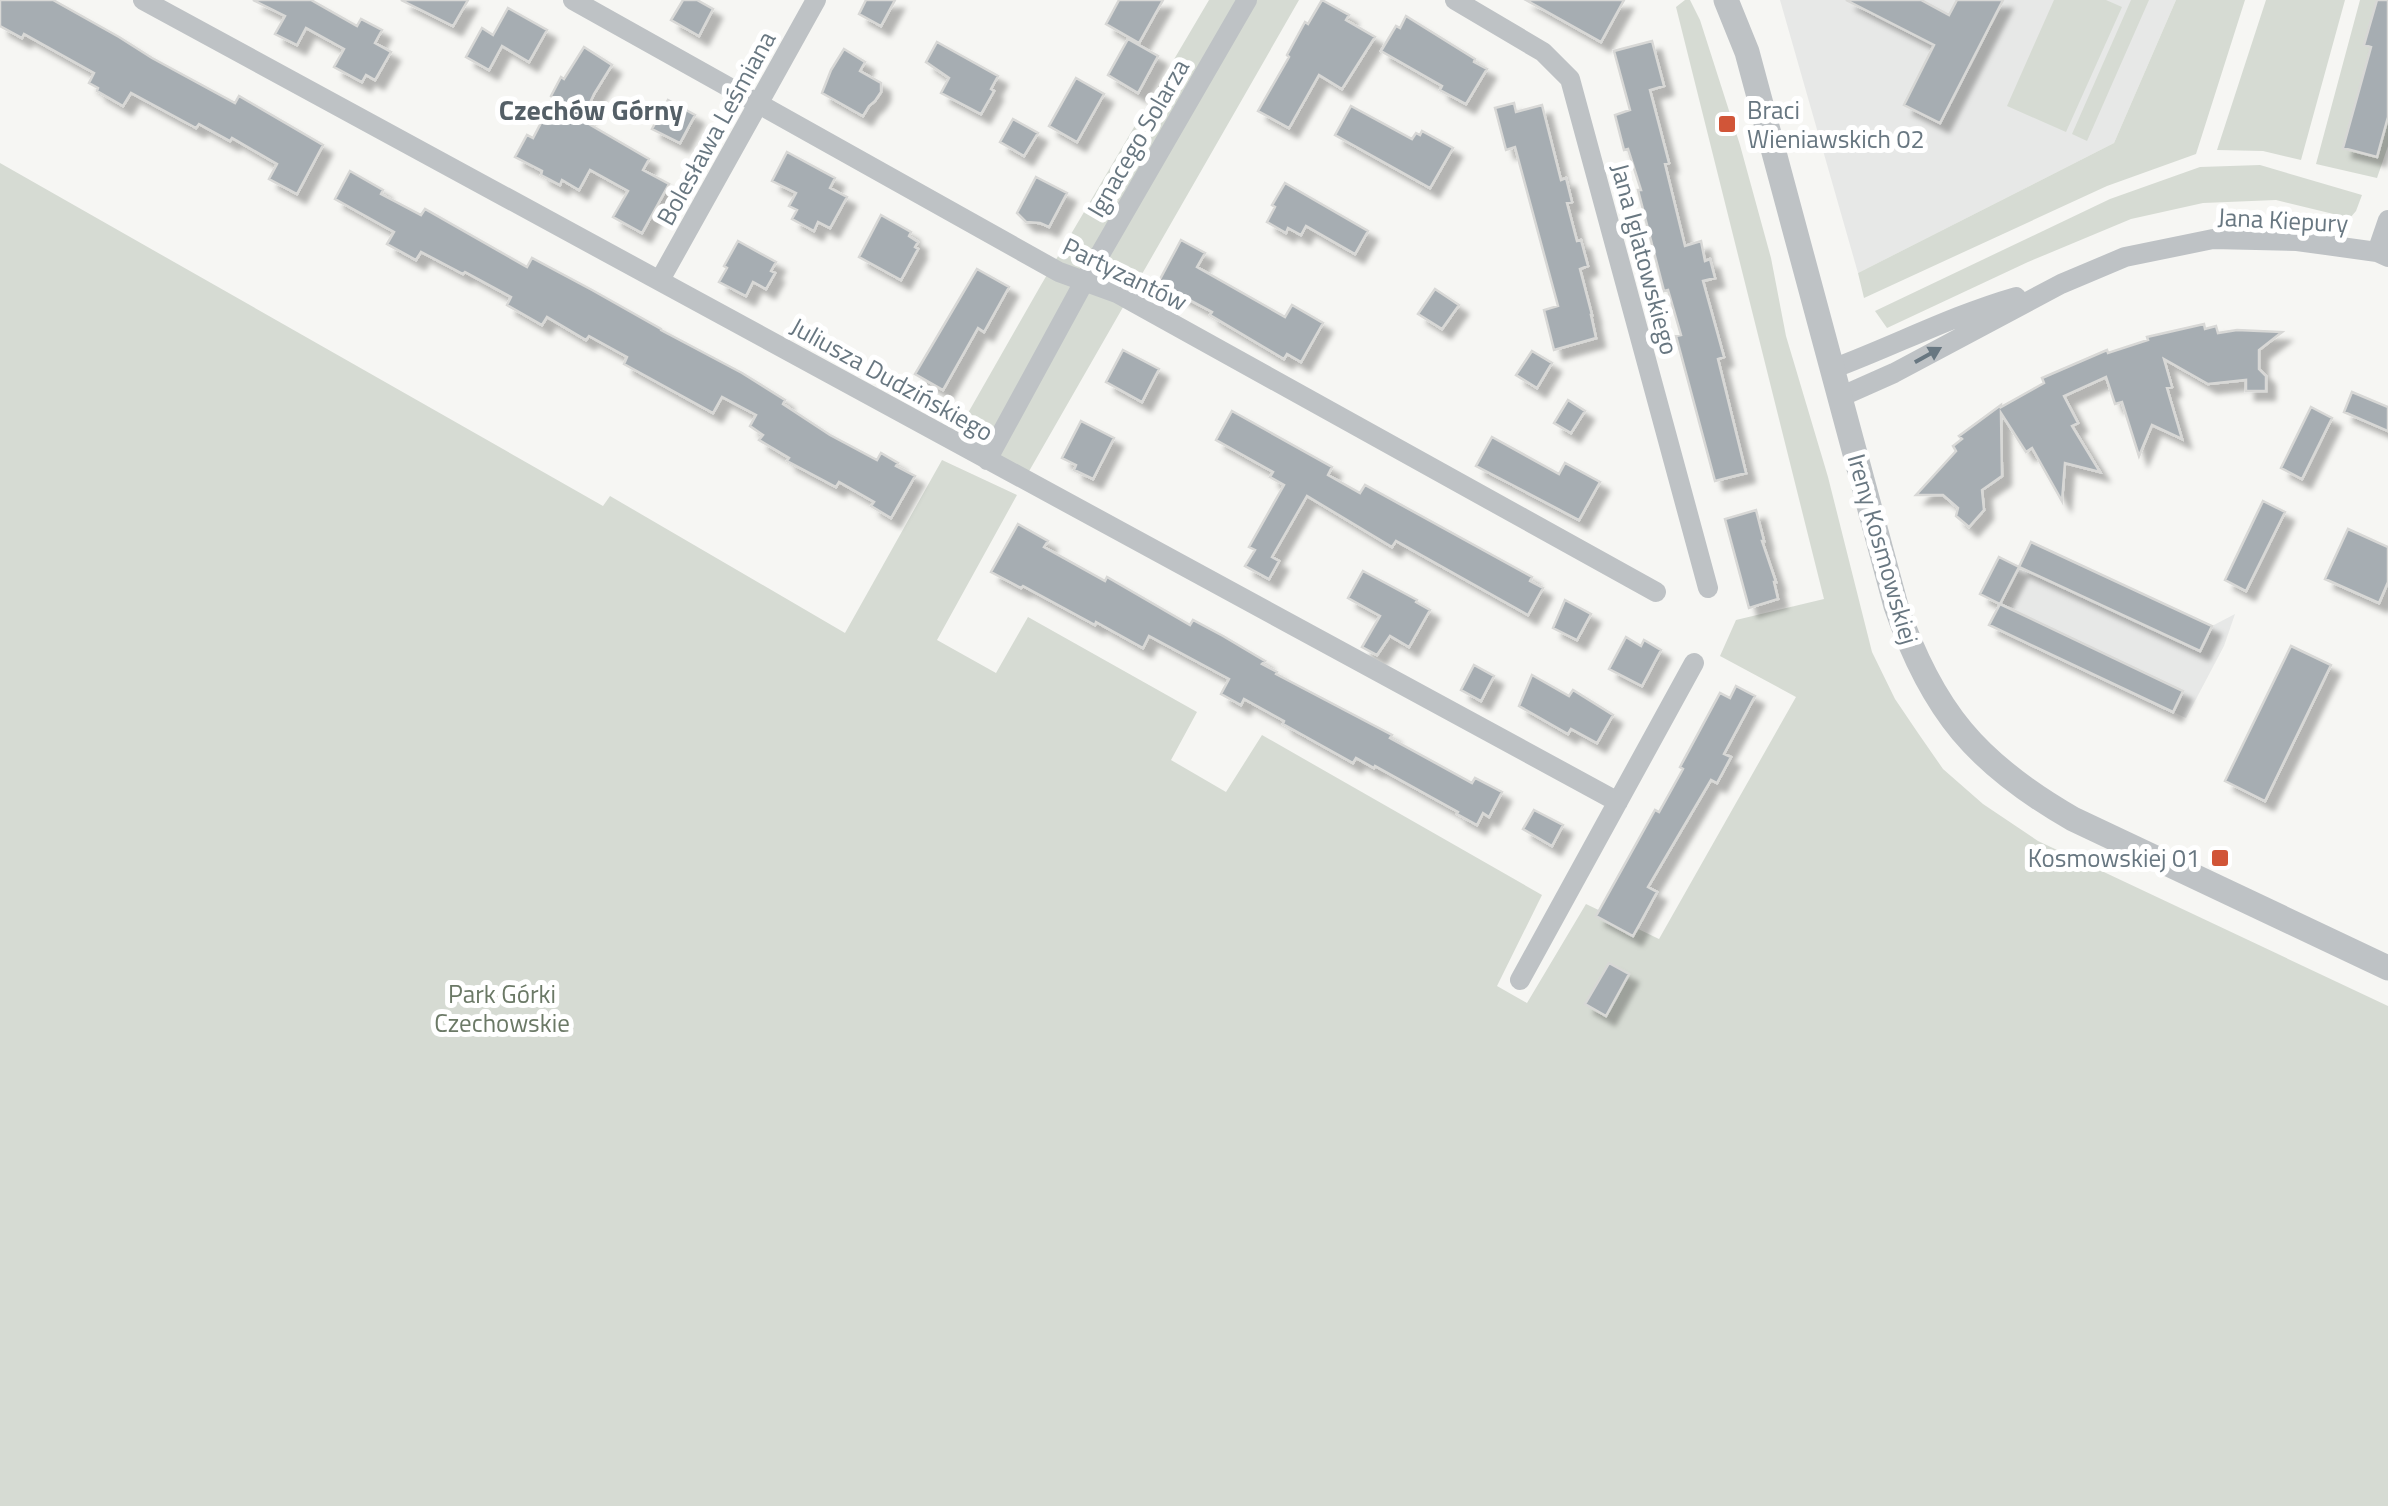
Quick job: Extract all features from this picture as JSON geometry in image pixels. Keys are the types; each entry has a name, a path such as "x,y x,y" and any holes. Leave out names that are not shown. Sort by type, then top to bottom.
{"street":[{"name":"Juliusza Dudzińskiego","path":"143,0 1618,802"},
{"name":"Partyzantów","path":"573,0 1059,272 1117,292 1656,592"},
{"name":"Bolesława Leśmiana","path":"660,280 816,0"},
{"name":"Ignacego Solarza","path":"988,460 1084,282 1247,0"},
{"name":"Jana Iglatowskiego","path":"1456,0 1543,52 1570,79 1708,588"},
{"name":"Ireny Kosmowskiej","path":"1726,0 1747,52 1896,606 1924,676 1940,703 1969,741 2015,782 2074,819 2388,968"},
{"path":"2382,254 2388,220"},
{"name":"Jana Kiepury","path":"1840,397 1894,373 2061,284 2125,257 2214,239 2296,241 2382,254"},
{"name":"Jana Kiepury","path":"1832,369 1975,309 2061,284"},
{"path":"1520,980 1694,663"}],"shaded area":[{"path":"1780,0 2176,0 2114,143 1858,273"},
{"path":"2019,567 2200,650 2212,626 2235,614 2224,646 2186,718 2173,712 2182,691 2000,604"}],"green space":[{"path":"1209,0 1299,0 1028,473 956,434"},
{"name":"Park Górki Czechowskie","path":"1690,0 1700,20 1740,145 1771,258 1786,336 1828,477 1872,652 1895,699 1943,769 1983,804 2038,841 2388,1006 2388,1506 0,1506 0,163 603,506 610,496 845,633 942,460 1017,495 937,640 996,673 1028,617 1197,712 1171,760 1226,792 1262,735 1542,895 1497,986 1527,1003 1586,904 1659,939 1796,697 1720,656 1736,620 1824,599 1676,7"},
{"path":"2054,0 2106,0 2122,7 2066,132 2007,106"},
{"path":"2131,0 2149,0 2087,141 2072,134"},
{"path":"2176,0 2245,0 2196,154 2107,186 1864,298 1858,273 2114,143"},
{"path":"2266,0 2345,0 2301,160 2263,151 2217,150"},
{"path":"2360,0 2388,0 2388,146 2377,178 2316,164"},
{"path":"2260,165 2362,195 2356,211 2350,218 2276,200 2203,203 2131,219 1887,328 1875,311 2110,199 2200,167"}],"building":[{"path":"0,0 53,0 235,103 239,96 323,145 297,194 269,179 277,164 232,138 230,141 199,124 196,128 131,93 123,106 97,91 89,83 94,73 24,34 22,38 0,26"},
{"path":"253,0 311,0 357,26 361,19 382,30 375,43 391,52 375,80 366,75 362,82 334,67 344,49 306,28 297,45 275,34 285,16"},
{"path":"401,0 468,0 453,26"},
{"path":"683,0 697,0 713,9 699,36 671,20"},
{"path":"866,0 895,0 881,26 859,14"},
{"path":"1119,0 1163,0 1139,43 1106,24"},
{"path":"1322,0 1349,15 1346,20 1375,37 1342,89 1319,75 1289,128 1258,111 1305,22 1308,24"},
{"path":"1526,0 1624,0 1601,42"},
{"path":"1846,0 1921,0 1949,15 1957,0 2003,0 1940,123 1904,105 1934,45"},
{"path":"2377,0 2388,0 2388,117 2377,157 2343,148 2371,47 2364,45"},
{"path":"508,8 547,30 529,62 502,46 489,70 466,57 482,28 493,35"},
{"path":"1406,16 1487,69 1466,104 1381,51"},
{"path":"1128,39 1158,56 1138,93 1108,75"},
{"path":"1652,41 1664,86 1650,90 1669,163 1665,164 1685,246 1701,241 1705,261 1710,259 1715,278 1703,281 1724,357 1718,359 1746,473 1715,481 1676,336 1681,335 1668,290 1664,291 1641,190 1615,115 1630,110 1614,51"},
{"path":"937,42 998,76 981,114 941,93 949,78 926,62"},
{"path":"584,47 612,65 582,120 649,159 643,170 669,184 642,233 613,217 628,191 590,170 579,190 562,180 560,185 515,157 527,135 533,138 561,77 564,79"},
{"path":"844,49 865,62 860,71 881,83 881,92 863,116 822,93"},
{"path":"1076,78 1104,94 1077,142 1049,126"},
{"path":"668,100 695,115 680,143 652,129"},
{"path":"1514,103 1516,112 1542,105 1561,180 1566,178 1572,202 1567,203 1577,241 1581,240 1588,266 1580,269 1596,338 1554,350 1544,310 1558,306 1515,147 1506,150 1495,108"},
{"path":"1351,106 1412,139 1422,131 1453,148 1430,188 1335,135"},
{"path":"1013,119 1038,133 1024,156 1000,142"},
{"path":"787,152 835,178 830,188 847,197 830,228 818,222 814,231 792,219 797,210 789,206 796,193 772,181"},
{"path":"350,171 383,190 381,194 421,215 425,209 527,267 532,258 742,373 830,435 877,460 881,453 898,463 896,466 915,476 891,518 871,506 874,502 839,482 836,487 787,461 789,458 759,440 763,435 750,426 756,415 722,397 713,413 624,364 627,357 589,336 586,340 547,317 542,325 507,305 511,297 465,272 421,252 416,260 387,244 394,232 335,199"},
{"path":"1036,177 1067,193 1049,227 1026,222 1017,213"},
{"path":"1285,183 1368,231 1355,254 1306,226 1301,235 1288,228 1286,233 1267,222"},
{"path":"881,215 911,232 909,236 918,242 901,280 859,257"},
{"path":"1181,240 1205,253 1197,267 1285,317 1292,305 1323,323 1301,362 1287,354 1284,359 1210,315 1212,312 1158,283"},
{"path":"738,241 776,262 766,289 753,282 746,296 719,282"},
{"path":"977,269 1009,287 984,332 978,328 943,390 915,374"},
{"path":"1435,289 1459,305 1442,329 1418,314"},
{"path":"2204,324 2205,329 2216,326 2218,333 2282,332 2259,350 2259,369 2266,376 2266,391 2246,391 2246,380 2208,384 2164,359 2172,387 2167,388 2182,439 2152,425 2139,456 2122,402 2115,404 2106,377 2064,396 2078,423 2072,426 2100,472 2065,463 2062,501 2032,448 2026,452 2001,413 2002,476 1982,490 1984,510 1969,527 1956,516 1958,508 1943,495 1916,495 1956,451 1953,446 1962,439 1959,436 2001,405 2044,383 2042,378 2107,350 2108,353 2148,340 2147,337"},
{"path":"1123,350 1159,369 1142,402 1106,382"},
{"path":"1532,351 1552,363 1537,388 1516,375"},
{"path":"2352,392 2388,407 2388,431 2344,412"},
{"path":"1568,400 1585,411 1571,433 1554,423"},
{"path":"2311,407 2332,418 2302,479 2281,468"},
{"path":"1232,411 1332,467 1328,475 1360,493 1365,485 1532,577 1530,581 1543,588 1528,615 1396,541 1392,547 1307,496 1272,557 1279,561 1269,579 1245,566 1255,550 1249,547 1284,485 1270,477 1273,472 1216,440"},
{"path":"1081,421 1114,438 1093,479 1074,470 1076,465 1062,458"},
{"path":"1492,437 1559,474 1565,463 1600,482 1579,520 1476,466"},
{"path":"2263,501 2285,512 2246,591 2225,580"},
{"path":"1756,510 1778,599 1749,608 1725,519"},
{"path":"1018,524 1048,541 1044,547 1105,581 1107,577 1190,625 1193,620 1265,661 1262,664 1276,674 1392,735 1390,738 1472,783 1475,778 1502,792 1489,817 1483,813 1477,825 1375,766 1356,758 1353,763 1244,699 1241,705 1221,694 1229,679 1149,636 1143,648 991,572"},
{"path":"2348,529 2388,547 2388,582 2379,603 2325,579"},
{"path":"2031,542 2212,626 2200,651 2019,567"},
{"path":"1999,557 2019,567 2000,604 1980,594"},
{"path":"1363,571 1430,610 1409,647 1390,636 1377,655 1362,647 1380,616 1348,598"},
{"path":"1565,600 1591,614 1577,640 1553,628"},
{"path":"2000,604 2183,691 2173,712 1989,625"},
{"path":"1626,637 1641,646 1644,640 1661,650 1642,686 1609,669"},
{"path":"2291,646 2331,665 2265,801 2225,781"},
{"path":"1474,665 1494,676 1481,701 1461,690"},
{"path":"1532,675 1569,696 1573,690 1613,715 1597,743 1571,729 1568,734 1519,706"},
{"path":"1736,686 1755,696 1724,754 1731,757 1717,783 1711,780 1648,887 1657,892 1633,936 1596,916 1655,810 1659,812 1683,769 1680,767 1720,693 1730,698"},
{"path":"1534,810 1563,825 1552,846 1523,829"},
{"path":"1609,963 1629,974 1606,1016 1585,1004"}],"place":[{"name":"Braci Wieniawskich 02","path":"1727,124"},
{"name":"Kosmowskiej 01","path":"2220,858"}],"district":[{"name":"Czechów Górny","path":"591,110"}]}
